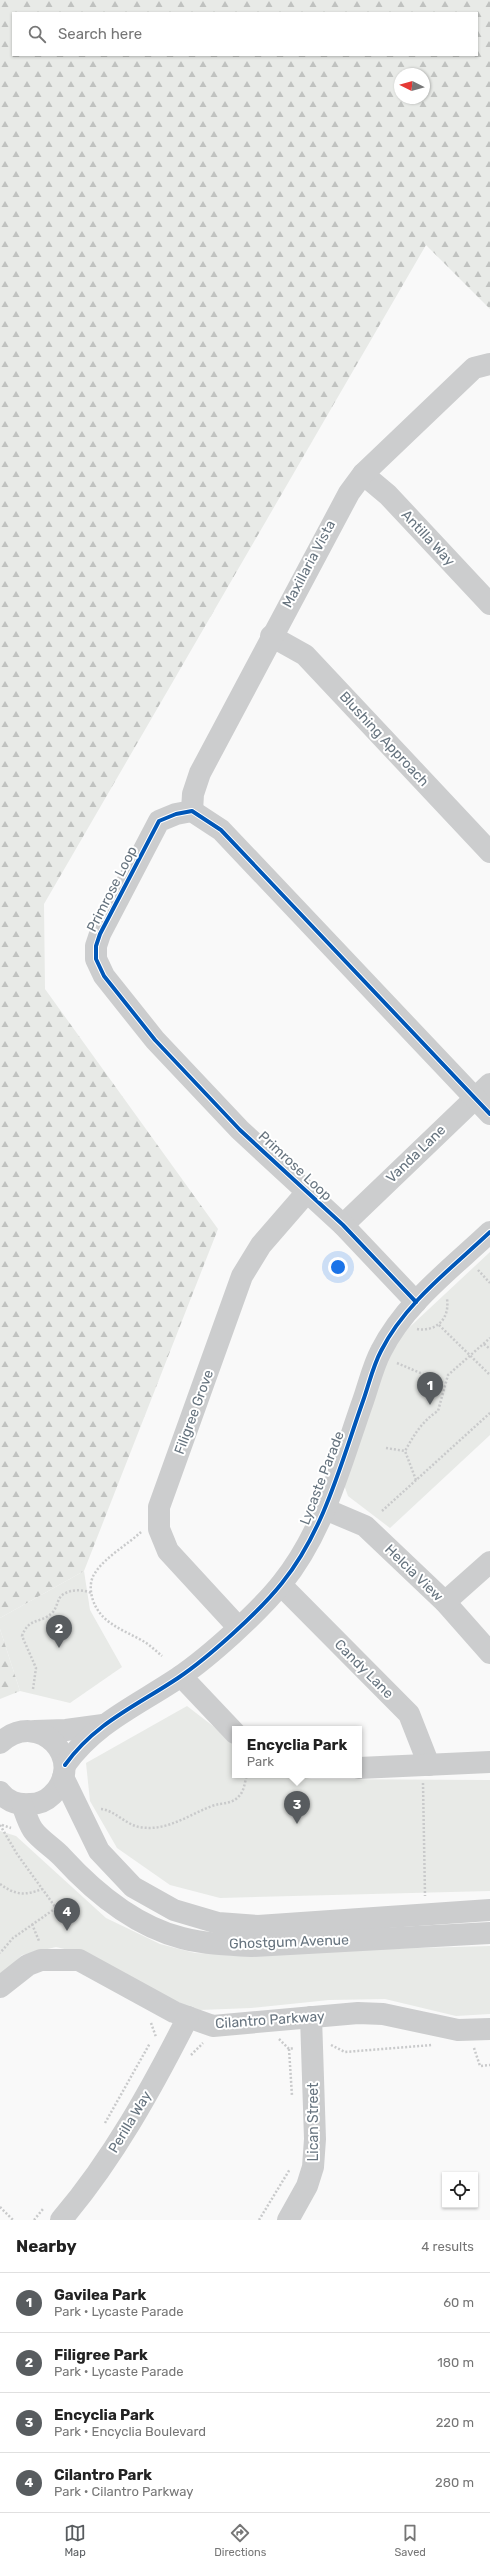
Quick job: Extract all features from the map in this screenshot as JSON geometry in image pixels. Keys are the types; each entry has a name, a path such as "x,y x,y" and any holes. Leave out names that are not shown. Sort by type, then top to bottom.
{"street":[{"name":"Maxillaria Vista","path":"192,811 193,794 200,772 336,514 363,474 474,368 490,364"},
{"name":"Antilla Way","path":"363,474 388,495 490,604"},
{"name":"Blushing Approach","path":"271,636 305,656 490,852"},
{"path":"192,811 221,830 483,1091 490,1114"},
{"name":"Primrose Loop","path":"192,811 176,814 159,822 100,934 96,946 96,959 104,976 155,1040 240,1130 343,1225 416,1302"},
{"name":"Vanda Lane","path":"343,1225 483,1091"},
{"name":"Filigree Grove","path":"238,1627 168,1551 159,1529 159,1507 242,1276 261,1245 307,1192"},
{"name":"Lycaste Parade","path":"7,1800 35,1804 48,1799 58,1790 64,1771 79,1745 103,1725 181,1676 238,1627 281,1585 293,1569 325,1509 380,1351 416,1302 490,1232"},
{"name":"Helcia View","path":"325,1509 365,1526 445,1602 490,1653"},
{"path":"445,1602 490,1562"},
{"name":"Candy Lane","path":"281,1585 409,1714 429,1765"},
{"path":"181,1676 232,1730"},
{"name":"Lycaste Parade","path":"0,1743 7,1736 19,1731 66,1730 103,1725"},
{"name":"Ghostgum Avenue","path":"32,1731 44,1734 54,1742 61,1752 64,1771 99,1850 133,1887 174,1910 218,1923 258,1926 490,1910"},
{"path":"362,1768 490,1762"},
{"name":"Ghostgum Avenue","path":"7,1800 33,1830 51,1845 81,1877 114,1905 153,1926 181,1938 216,1944 252,1946 490,1933"},
{"name":"Cilantro Parkway","path":"0,1987 28,1965 42,1960 79,1960 174,2012 213,2026 311,2017 383,2014 458,2030 490,2029"},
{"name":"Perilla Way","path":"55,2212 112,2153 165,2061 188,2017"},
{"name":"Lican Street","path":"288,2220 307,2186 313,2167 315,2139 311,2017"}],"path":[{"path":"478,1270 490,1283"},
{"path":"415,1329 430,1329 439,1325 447,1310 446,1298"},
{"path":"439,1325 490,1375"},
{"path":"404,1452 418,1429 428,1417 438,1411 444,1383 448,1375 490,1338"},
{"path":"484,1344 490,1349"},
{"path":"393,1361 444,1383"},
{"path":"382,1511 490,1413"},
{"path":"386,1448 404,1452"},
{"path":"404,1452 416,1480"},
{"path":"145,1529 95,1573 91,1583 91,1593 94,1606 101,1616 112,1625 144,1642 162,1656"},
{"path":"33,1689 36,1668 22,1636 24,1629 28,1624 53,1612 61,1596 78,1589 91,1593"},
{"path":"100,1809 105,1809 125,1823 139,1827 153,1828 173,1824 213,1805 232,1802 242,1794 246,1778"},
{"path":"424,1790 425,1896"},
{"path":"0,1825 56,1908 13,1938 0,1953"},
{"path":"0,1884 18,1895 31,1894 42,1889"},
{"path":"272,2037 279,2040 289,2049 293,2102"},
{"path":"186,2057 196,2052 204,2042"},
{"path":"101,2130 150,2043"},
{"path":"470,2043 476,2051 480,2066 490,2065"},
{"path":"289,2049 334,2045 344,2052 438,2045"},
{"path":"259,2220 293,2164"},
{"path":"0,2207 13,2220"},
{"path":"34,2220 55,2212"}],"green space":[{"path":"0,0 490,0 490,309 426,245 44,904 45,989 218,1229 84,1571 0,1618"},
{"path":"490,1252 490,1435 390,1528 348,1496 343,1482 381,1375 399,1337"},
{"path":"84,1571 90,1610 122,1667 70,1703 20,1691 0,1629 0,1618"},
{"path":"0,1629 20,1691 0,1699"},
{"path":"187,1706 232,1741 232,1778 490,1780 490,1891 220,1898 170,1885 117,1848 90,1801 86,1763"},
{"path":"0,1831 16,1836 106,1918 160,1944 195,1953 258,1956 349,1950 490,1946 490,2014 456,2016 385,1999 329,2000 251,2008 200,2010 166,2000 86,1954 56,1947 22,1955 0,1977"}],"cycle path":[{"path":"416,1302 343,1225 240,1130 155,1040 104,976 96,959 96,946 100,934 159,821 176,814 192,811 221,830 490,1114"},
{"path":"65,1765 77,1750 103,1726 178,1678 218,1646 247,1620 282,1583 297,1563 320,1519 339,1472 376,1363 391,1334 403,1317 430,1287 490,1232"}],"place":[{"name":"Gavilea Park","path":"430,1405"},
{"name":"Filigree Park","path":"59,1648"},
{"name":"Encyclia Park","path":"297,1824"},
{"name":"Cilantro Park","path":"67,1931"}]}
